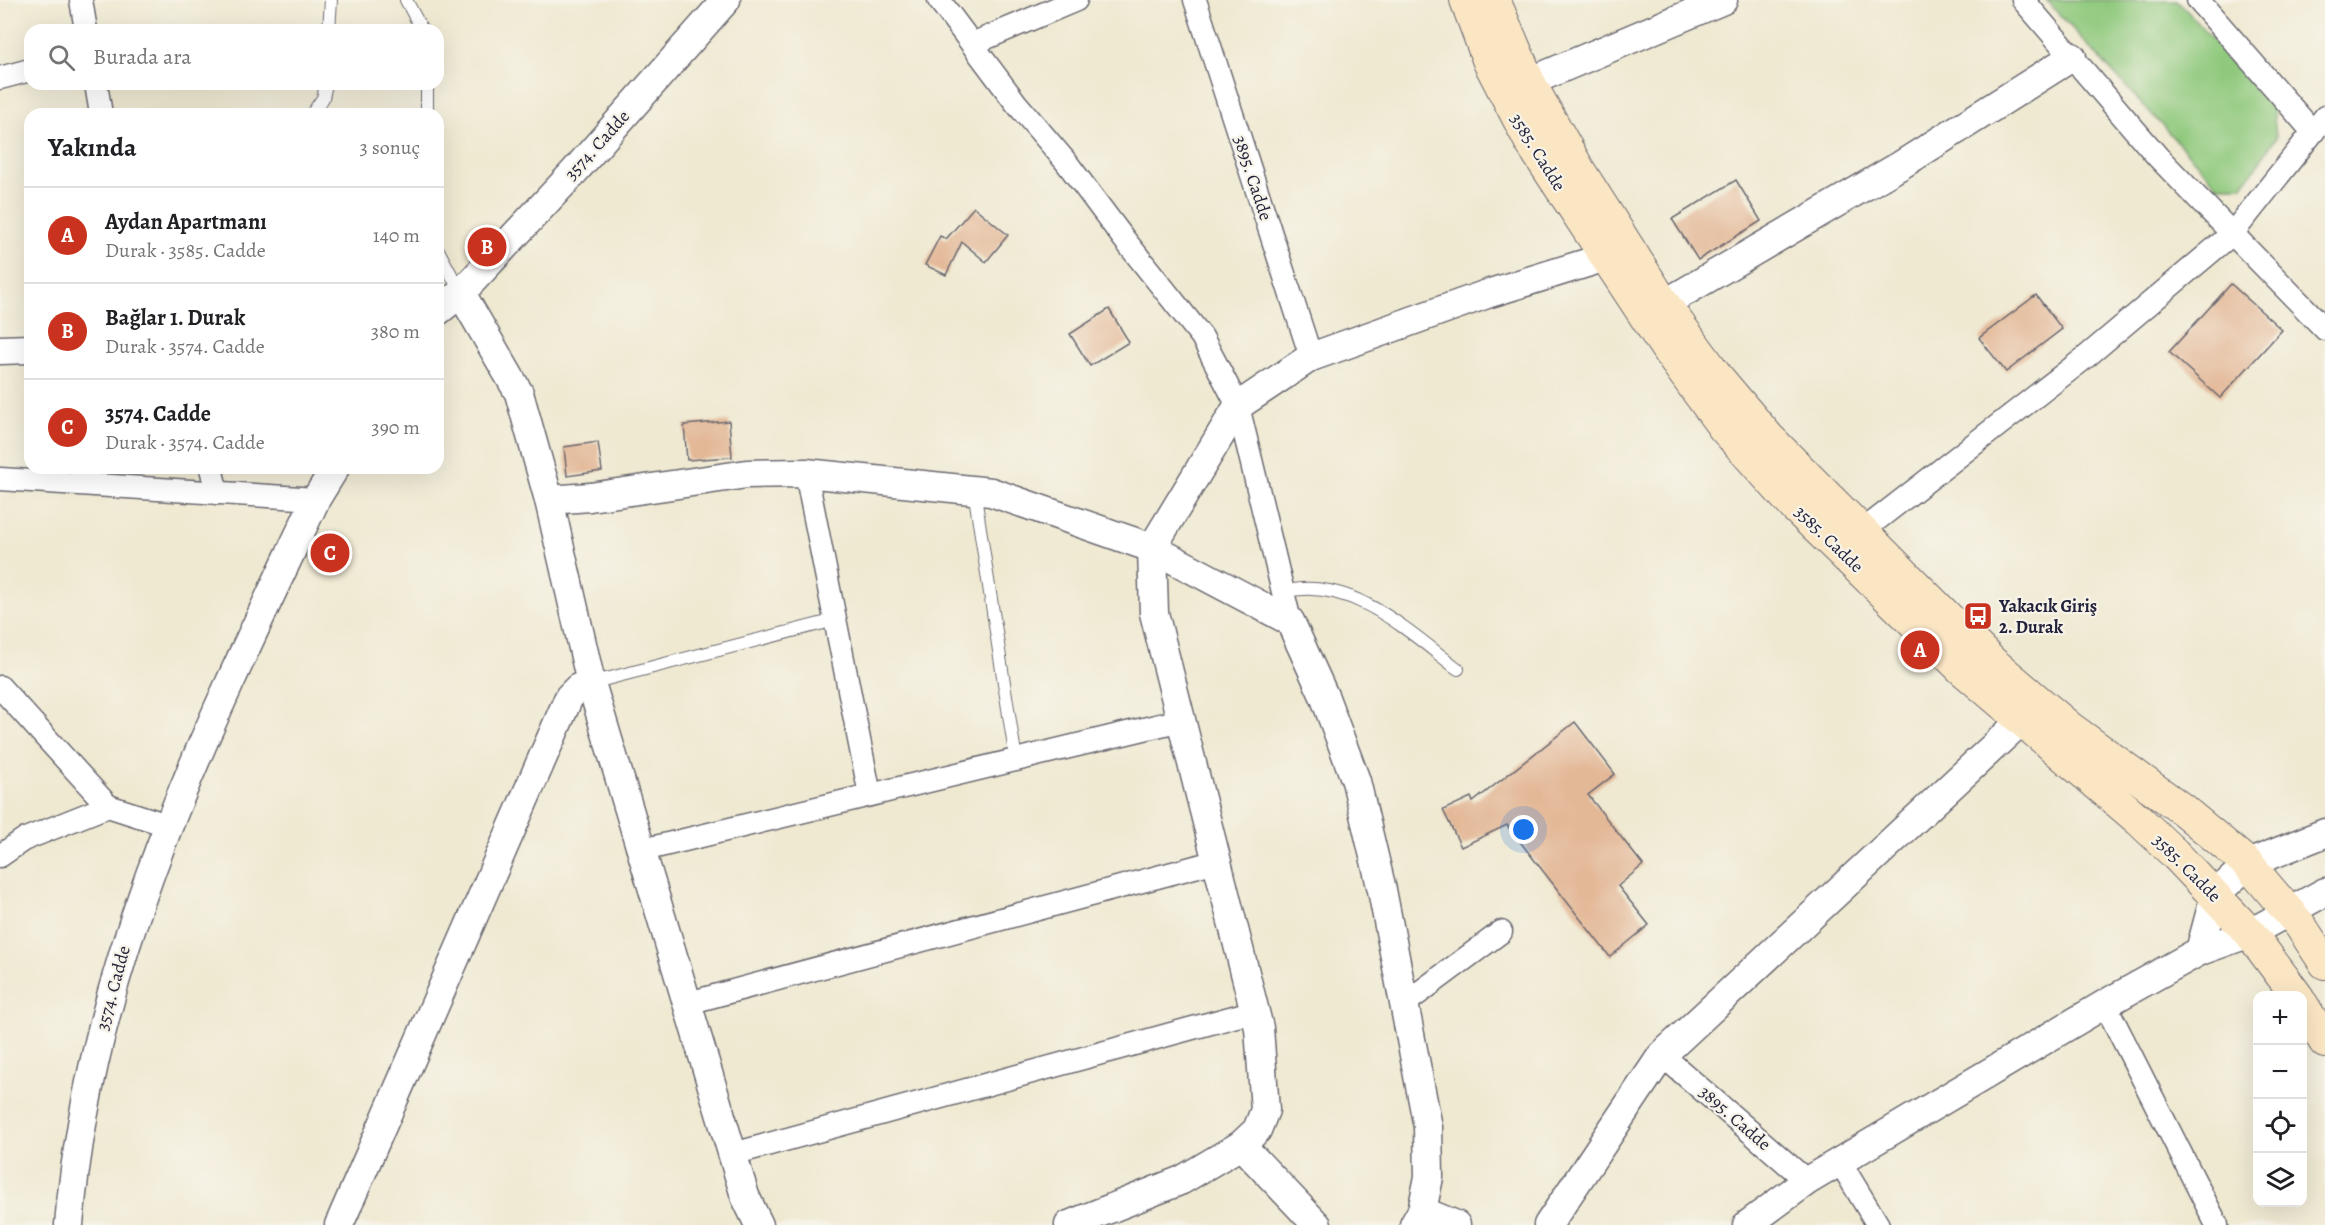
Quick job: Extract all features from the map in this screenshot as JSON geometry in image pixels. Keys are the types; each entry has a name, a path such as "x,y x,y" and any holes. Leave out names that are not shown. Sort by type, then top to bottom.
{"main road":[{"name":"3585. Cadde","path":"1466,0 1489,62 1512,111 1691,383 1753,462 1962,669 2139,820 2250,933 2293,991"},
{"name":"3585. Cadde","path":"1494,0 1529,82 1579,170 1664,304 1719,379 1769,438 1992,662 2103,754 2220,838 2248,864 2288,910 2325,963"},
{"path":"2307,1012 2325,1042"}],"street":[{"path":"81,0 85,24"},
{"name":"3574. Cadde","path":"444,306 461,293 574,172 706,12 726,0"},
{"path":"939,0 1202,336 1238,406 1290,621 1325,698 1356,781 1428,1127 1429,1177 1418,1218 1456,1225"},
{"path":"972,44 1076,0"},
{"name":"3895. Cadde","path":"1195,0 1311,357"},
{"path":"1529,82 1723,0"},
{"path":"2023,0 2158,157 2325,330"},
{"path":"1861,532 2086,357 2232,234 2319,124 2199,0"},
{"path":"1664,304 1900,165 2072,57"},
{"path":"0,78 24,72"},
{"path":"97,90 100,108"},
{"path":"1069,1225 1182,1180 1241,1145 1257,1130 1265,1110 1259,1028 1154,613 1152,548 1238,406 1311,357 1487,294 1606,257"},
{"path":"461,293 519,393 549,500 591,683 746,1196 759,1225"},
{"path":"0,350 24,348"},
{"path":"549,500 747,474 806,473 991,492 1152,548 1290,621"},
{"path":"806,473 870,795"},
{"path":"212,474 217,493"},
{"name":"3574. Cadde","path":"69,1225 75,1158 88,1082 127,936 167,825 215,711 316,499 331,474"},
{"path":"0,478 316,499"},
{"path":"339,1225 569,697 579,688 591,683"},
{"path":"0,687 108,806 167,825"},
{"path":"643,850 1181,720"},
{"path":"1548,1225 1662,1054 2021,721"},
{"path":"0,856 23,840 108,806"},
{"path":"2200,951 2215,895 2248,864 2325,833"},
{"path":"688,1003 1217,861"},
{"path":"1747,1225 1807,1180 2105,1004 2200,951 2250,933 2288,910 2325,892"},
{"path":"1404,1004 1501,932"},
{"path":"2105,1004 2217,1225"},
{"path":"733,1154 1255,1011"},
{"name":"3895. Cadde","path":"1662,1054 1807,1180"},
{"path":"1241,1145 1317,1225"},
{"path":"1840,1162 1878,1225"}],"lane":[{"path":"329,24 331,0"},
{"path":"406,0 419,24"},
{"path":"316,108 323,98 325,90"},
{"path":"427,90 427,108"},
{"path":"444,261 461,293"},
{"path":"974,490 1016,760"},
{"path":"1283,592 1312,588 1341,594 1385,614 1458,669"},
{"path":"591,683 835,620"}],"green space":[{"path":"2046,0 2177,0 2273,106 2276,137 2243,186 2218,186"}],"building":[{"path":"1736,180 1761,221 1698,260 1672,219"},
{"path":"974,207 1008,235 986,262 962,242 946,275 925,265 940,236 946,239"},
{"path":"2231,284 2282,330 2220,398 2169,352"},
{"path":"2036,295 2062,329 2006,372 1979,338"},
{"path":"1109,309 1129,342 1090,366 1070,334"},
{"path":"729,421 732,457 687,460 684,425"},
{"path":"598,442 602,471 567,476 564,447"},
{"path":"1575,722 1615,774 1588,795 1643,865 1618,886 1649,925 1610,957 1507,825 1461,847 1443,810 1471,797 1473,802"}],"place":[{"name":"Bağlar 1. Durak","path":"487,247"},
{"name":"3574. Cadde","path":"330,553"},
{"name":"Yakacık Giriş 2. Durak","path":"1978,616"},
{"name":"Aydan Apartmanı","path":"1920,650"}]}
